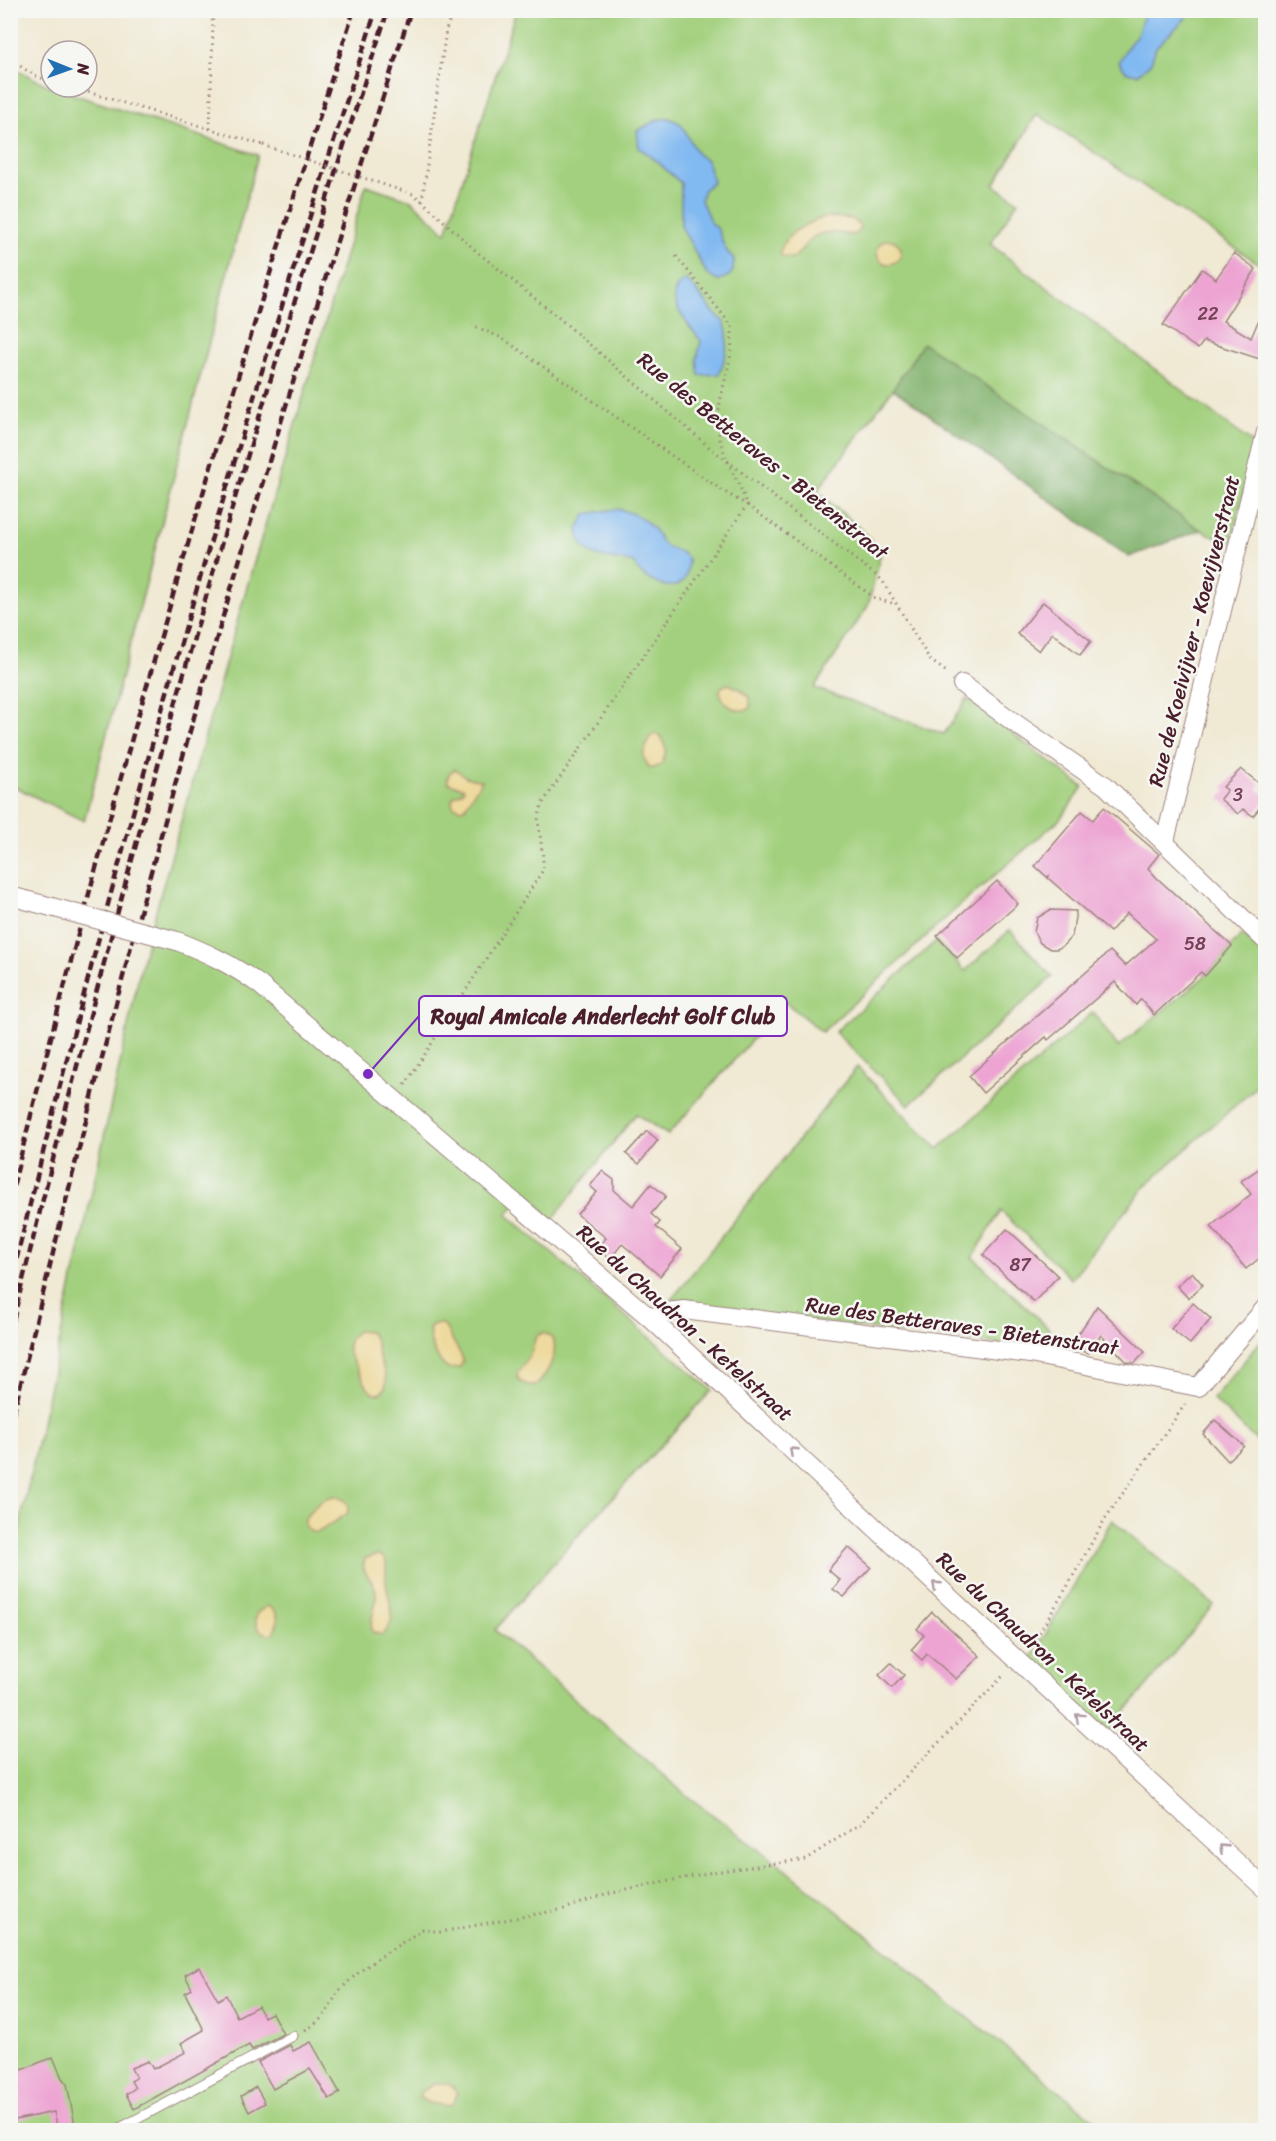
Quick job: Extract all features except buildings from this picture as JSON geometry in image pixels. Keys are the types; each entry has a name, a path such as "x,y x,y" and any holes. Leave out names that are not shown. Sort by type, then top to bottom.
{"street":[{"name":"Rue de Koeivijver - Koevijverstraat","path":"1165,841 1266,432"},
{"path":"962,684 1106,786 1266,941"},
{"name":"Rue du Chaudron - Ketelstraat","path":"10,896 177,941 211,954 260,985 650,1318 1018,1662 1266,1888"},
{"path":"1198,1387 1266,1307"},
{"name":"Rue des Betteraves - Bietenstraat","path":"650,1318 667,1312 695,1311 1030,1354 1198,1387"}],"lane":[{"path":"118,2130 293,2036"}],"path":[{"path":"210,10 213,23 210,129"},
{"path":"422,201 446,30 453,10"},
{"path":"10,60 39,77"},
{"name":"Rue des Betteraves - Bietenstraat","path":"99,95 412,194 476,251 725,459 882,580 930,660 962,684"},
{"path":"676,256 732,326 731,357 718,422 725,459 747,505"},
{"path":"472,325 501,338 723,491 747,505 876,599 896,604"},
{"path":"396,1099 543,870 538,820 542,804 747,505"},
{"path":"293,2036 315,2025 327,2013 342,1987 360,1972 423,1929 440,1932 451,1930 564,1909 608,1894 707,1874 806,1859 860,1824 1029,1649 1105,1519 1198,1387"}],"green space":[{"path":"516,11 1265,11 1265,268 1037,114 994,185 1018,201 990,244 1256,446 1230,545 1201,530 923,344 893,389 817,491 864,532 881,552 868,606 814,688 944,734 967,699 1083,787 1060,819 957,908 822,1032 785,1002 668,1135 636,1114 552,1220 526,1191 507,1215 712,1390 572,1542 495,1630 686,1795 779,1864 1107,2130 11,2130 11,1565 143,957 248,583 366,185 411,200 446,233"},
{"path":"11,67 39,81 39,99 88,99 258,155 84,821 11,785"},
{"path":"923,343 1201,530 1129,557 893,389"},
{"path":"1010,930 1052,977 909,1105 835,1032 936,941 965,971"},
{"path":"1242,934 1265,956 1265,1079 1147,1184 1071,1279 1001,1211 973,1257 1049,1329 1037,1349 753,1314 671,1300 857,1067 938,1149 1093,1012 1118,1047 1205,976"},
{"path":"1265,1336 1265,1449 1213,1399"},
{"path":"1112,1520 1214,1605 1108,1732 1030,1661"}],"sand":[{"path":"828,217 853,219 860,227 859,231 855,235 831,232 820,234 809,241 793,258 780,254 786,240 798,229"},
{"path":"889,240 898,243 901,252 898,261 889,264 880,261 877,252 880,243"},
{"path":"728,684 740,689 750,698 750,707 747,710 733,708 723,700 721,687"},
{"path":"655,734 661,736 666,750 662,764 655,768 649,767 643,757 649,738"},
{"path":"455,769 466,777 482,781 465,808 461,809 453,806 452,802 453,797 464,788 448,783 449,775"},
{"path":"434,1324 442,1324 445,1327 462,1357 463,1362 459,1368 448,1369 437,1356 431,1344 429,1332 430,1327"},
{"path":"358,1331 369,1332 376,1342 386,1379 384,1389 380,1394 368,1388 349,1354 349,1341"},
{"path":"543,1333 554,1342 553,1357 546,1373 537,1385 528,1385 519,1381 517,1374 532,1351 535,1339"},
{"path":"334,1496 346,1502 347,1514 317,1533 309,1530 305,1526 308,1514 320,1502"},
{"path":"377,1555 386,1561 386,1582 392,1610 391,1623 382,1635 372,1632 371,1621 376,1594 363,1566 366,1558"},
{"path":"267,1606 274,1611 277,1618 272,1634 260,1631 256,1622 257,1613"},
{"path":"436,2083 449,2084 455,2090 457,2094 454,2102 449,2106 428,2103 420,2098 420,2092"}],"water":[{"path":"1145,11 1189,11 1185,19 1156,47 1151,63 1138,74 1126,72 1119,62 1138,33"},
{"path":"669,118 681,124 698,155 707,160 713,182 703,191 701,200 726,250 734,259 733,271 729,276 717,281 707,274 681,226 681,183 639,148 637,131 657,120"},
{"path":"686,280 725,324 727,346 719,374 699,375 697,359 701,341 678,310 675,301 678,286"},
{"path":"616,509 643,519 657,533 663,544 685,555 689,563 684,580 678,585 661,585 644,576 634,563 598,556 585,549 580,542 578,529 586,514"}],"railway":[{"path":"10,1199 88,899 171,602 260,305 354,10"},
{"path":"10,1286 135,804 227,485 376,10"},
{"path":"10,1333 94,999 186,668 283,338 388,10"},
{"path":"10,1427 119,991 187,741 280,426 411,10"}],"place":[{"name":"Royal Amicale Anderlecht Golf Club","path":"368,1074"}]}
